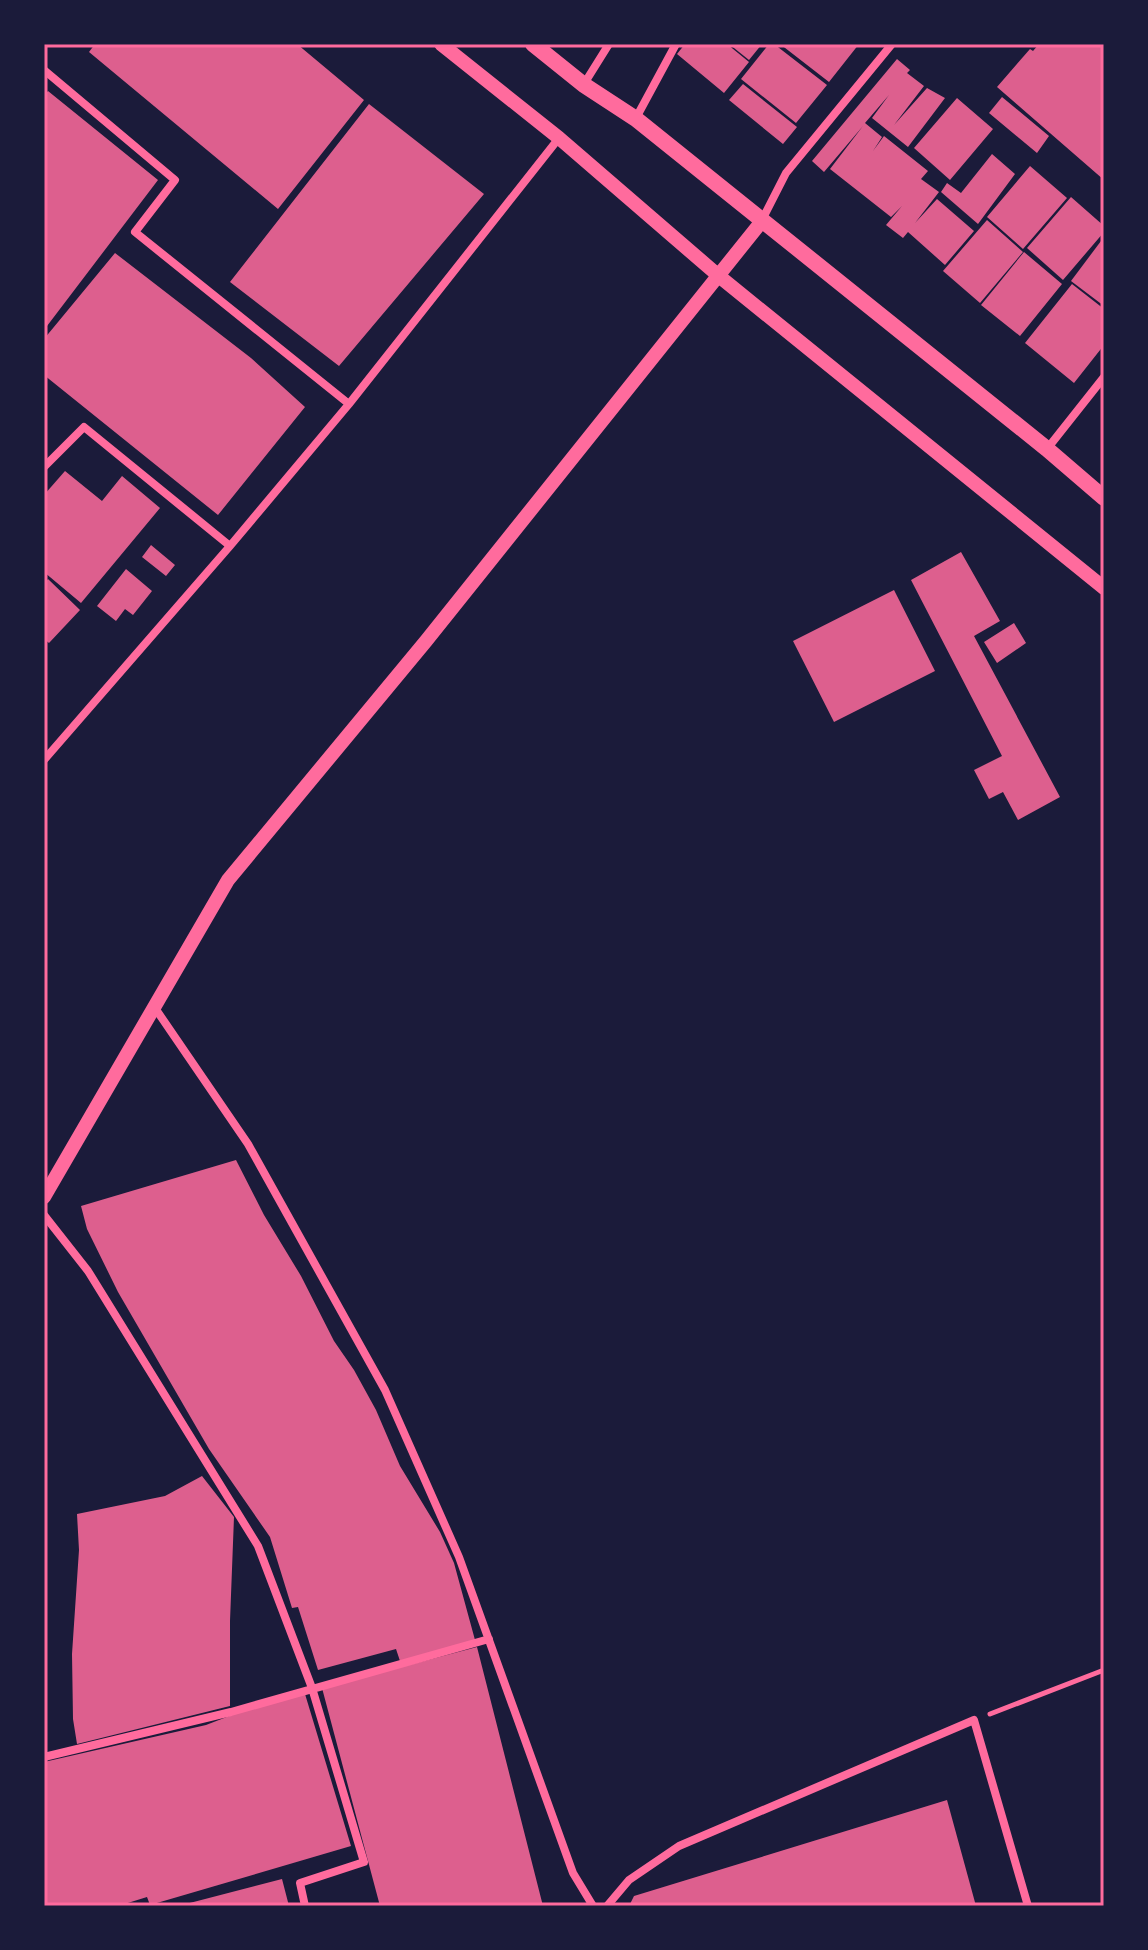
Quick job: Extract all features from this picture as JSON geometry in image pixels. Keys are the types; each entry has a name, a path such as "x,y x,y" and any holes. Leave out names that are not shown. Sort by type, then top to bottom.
{"main road":[{"path":"533,44 584,85 636,119 1104,498"}],"street":[{"path":"441,44 559,138 720,277 1104,588"},
{"path":"584,85 609,44"},
{"path":"636,119 676,44"},
{"path":"44,1197 228,880 720,277 762,221 786,173 892,44"},
{"path":"44,70 175,180 135,232 349,404"},
{"path":"44,760 349,404 559,138"},
{"path":"1047,449 1104,377"},
{"path":"44,467 84,427 230,546"},
{"path":"155,1008 248,1144 385,1390 459,1557 573,1873 593,1906"},
{"path":"44,1215 88,1271 258,1546 312,1688 364,1862 300,1883 305,1906"},
{"path":"44,1757 231,1712 489,1639"},
{"path":"607,1906 629,1880 679,1846 974,1720 1028,1906"}],"path":[{"path":"974,1720 1104,1670"}],"building":[{"path":"95,44 297,44 364,100 278,209 89,52"},
{"path":"685,44 727,44 749,62 724,93 677,54"},
{"path":"729,44 762,44 749,60"},
{"path":"769,44 774,44 827,85 796,123 741,79"},
{"path":"780,44 859,44 829,82"},
{"path":"1039,44 1104,46 1104,180 997,87 1030,49 1033,51"},
{"path":"897,59 910,70 907,73 924,86 894,125 927,88 945,98 908,147 872,118 889,95 865,123 882,137 873,151 884,136 928,171 921,179 939,192 915,223 937,199 974,231 945,265 908,232 903,238 886,225 902,206 891,217 830,169 863,126 824,172 812,161"},
{"path":"743,84 797,127 783,144 729,100"},
{"path":"48,91 158,180 44,330 44,96"},
{"path":"1002,97 1049,136 1037,153 989,113"},
{"path":"957,98 993,129 950,180 914,148"},
{"path":"369,104 484,194 339,366 230,282"},
{"path":"992,154 1015,174 978,224 941,192 947,183 961,193"},
{"path":"1030,166 1067,198 1023,249 987,217"},
{"path":"1071,197 1104,226 1104,232 1063,280 1027,248"},
{"path":"987,220 1023,252 980,303 943,271"},
{"path":"1104,237 1104,306 1071,281"},
{"path":"1024,252 1062,284 1020,336 981,305"},
{"path":"115,253 251,358 305,407 218,515 44,375 44,339"},
{"path":"1072,284 1104,309 1104,345 1074,383 1025,343"},
{"path":"65,471 102,501 122,476 160,508 81,603 44,572 44,495"},
{"path":"151,545 175,565 166,576 142,557"},
{"path":"961,552 1000,621 974,636 1060,797 1018,820 1003,792 989,799 974,770 1002,756 911,580"},
{"path":"126,569 152,591 133,615 125,609 116,621 97,606"},
{"path":"48,579 80,610 49,643 44,639 44,585"},
{"path":"894,590 935,671 834,722 793,641"},
{"path":"1014,623 1026,643 997,663 984,642"},
{"path":"236,1160 334,1341 376,1410 400,1466 440,1532 454,1563 475,1640 400,1661 396,1649 318,1670 298,1607 292,1608 270,1537 209,1449 118,1292 87,1229 81,1206"},
{"path":"202,1476 234,1517 230,1706 77,1744 73,1719 72,1654 79,1550 77,1514 165,1496"},
{"path":"477,1647 543,1906 380,1906 322,1688"},
{"path":"305,1694 351,1846 150,1905 147,1897 118,1906 44,1906 44,1762 206,1725"},
{"path":"947,1800 976,1906 629,1906 634,1896"},
{"path":"282,1879 289,1906 182,1906 182,1905"}]}
